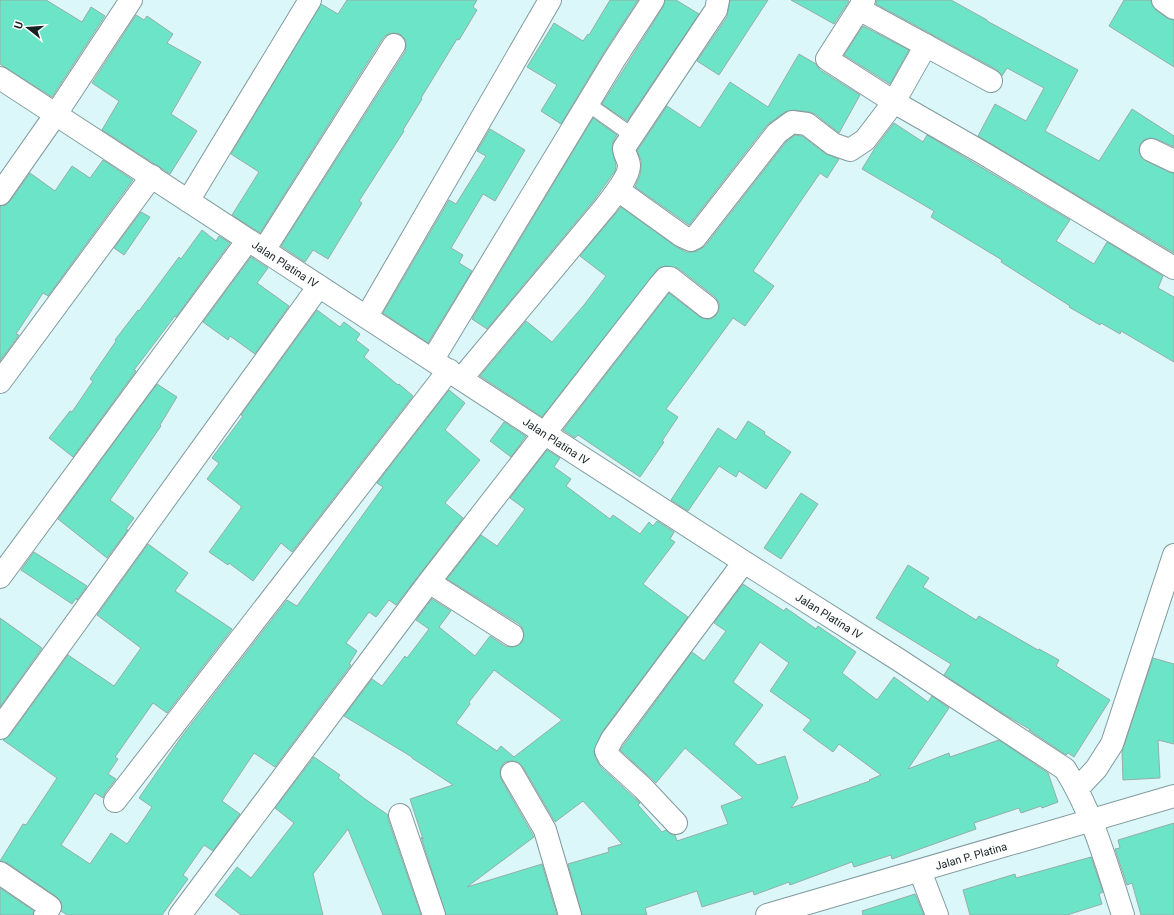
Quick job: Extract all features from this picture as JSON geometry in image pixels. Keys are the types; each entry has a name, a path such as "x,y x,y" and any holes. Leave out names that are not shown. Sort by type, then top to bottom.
{"street":[{"path":"0,194 56,114 131,0"},
{"path":"188,201 310,0"},
{"path":"367,316 550,0"},
{"path":"448,369 588,104 653,0"},
{"path":"115,801 448,369 605,207 618,190 629,167 624,148 716,10 718,0"},
{"path":"1163,0 1174,8"},
{"path":"991,80 926,45 862,5 827,60 894,102 983,153 1174,268"},
{"path":"0,577 256,245 394,45"},
{"path":"618,190 682,236 691,240 695,238 777,133 792,122 807,124 833,144 850,150 865,140 894,102 926,45"},
{"name":"Jalan Platina IV","path":"0,78 367,316 544,433 899,660 1065,769 1078,788 1091,821 1123,915"},
{"path":"1151,150 1174,162"},
{"path":"0,382 152,176"},
{"path":"180,915 429,582 658,286 666,278 670,278 708,307"},
{"path":"0,728 319,286"},
{"path":"1078,788 1096,769 1112,744 1174,555"},
{"path":"676,823 606,751 612,739 744,562"},
{"path":"429,582 512,635"},
{"path":"512,773 545,830 570,915"},
{"name":"Jalan P. Platina","path":"767,915 1174,796"},
{"path":"400,815 434,915"},
{"path":"920,871 937,915"},
{"path":"0,873 50,907 45,915"}],"lane":[{"path":"588,104 633,136"}],"building":[{"path":"0,0 46,0 82,22 91,7 105,16 52,97 0,64"},
{"path":"347,0 477,0 473,7 477,10 459,40 457,39 421,98 422,99 403,130 404,131 359,201 362,203 328,259 313,250 305,262 281,246 405,52 405,39 400,34 394,33 388,34 383,38 260,233 232,215 259,172 231,154 321,4 338,14"},
{"path":"610,0 638,0 603,54 561,124 541,111 557,85 527,67 554,23 583,41 588,34 589,35"},
{"path":"665,0 676,0 699,14 627,121 602,104 663,7"},
{"path":"730,0 768,0 719,75 697,61 727,17"},
{"path":"791,0 847,0 849,1 834,24"},
{"path":"876,0 951,0 1078,70 1045,131 1099,161 1132,109 1174,136 1174,147 1150,138 1144,140 1140,145 1139,151 1141,157 1146,161 1174,173 1174,253 978,136 995,104 1026,121 1044,88 1007,68 1002,76 997,70 876,4"},
{"path":"1124,0 1151,0 1152,5 1156,10 1167,18 1174,20 1174,67 1109,26"},
{"path":"136,15 144,20 147,16 173,34 167,43 201,62 171,114 197,131 170,174 102,130 119,101 92,83"},
{"path":"863,26 909,50 890,84 844,55"},
{"path":"799,54 816,64 820,70 860,95 839,133 815,114 794,110 785,112 767,125 689,225 635,187 641,168 641,160 637,151 667,106 700,128 730,82 768,107"},
{"path":"593,118 617,135 613,142 612,149 616,166 615,171 595,199 487,329 472,319"},
{"path":"894,123 923,142 927,135 1070,220 1056,241 1094,264 1107,242 1163,276 1158,288 1174,297 1174,362 1121,331 1120,334 1101,323 1100,325 1069,307 1070,306 1001,262 1002,260 931,217 934,211 862,169 875,148"},
{"path":"490,129 525,150 495,201 483,194 451,248 463,255 459,263 472,271 428,343 383,313 449,200 456,204 486,156 477,151"},
{"path":"795,135 802,136 826,154 839,159 827,178 820,173 753,271 774,286 745,326 733,318 666,409 678,417 662,441 664,442 640,477 578,435 575,438 563,430 669,293 700,317 711,319 717,314 719,303 715,297 678,268 666,266 657,270 542,417 480,376 526,321 552,342 584,305 606,276 580,256 621,207 675,246 686,252 697,251 705,246 786,142"},
{"path":"103,160 133,180 48,296 43,293 16,334 19,335 0,361 0,206 6,205 10,201 30,173 55,191 72,166 90,178"},
{"path":"141,212 150,217 124,255 114,248"},
{"path":"202,230 216,241 219,236 230,243 176,317 175,316 134,370 136,371 73,457 49,438 70,411 72,412 93,381 90,379 116,341 115,340 138,310 139,311 179,257 181,259"},
{"path":"251,257 268,268 257,283 289,306 255,354 230,336 228,340 203,322"},
{"path":"317,310 340,327 344,322 360,334 356,340 369,350 364,357 413,396 292,552 281,543 253,581 229,563 228,565 209,552 241,506 207,479 219,463 212,458 243,416 241,415"},
{"path":"157,384 177,397 160,425 161,426 110,500 134,518 126,529 128,530 107,558 58,519"},
{"path":"449,390 465,403 445,430 480,460 445,503 463,518 396,605 389,600 376,617 369,612 346,643 357,651 349,664 351,665 275,767 254,753 222,801 240,814 213,851 204,845 183,875 188,879 162,915 67,915 61,911 61,902 57,897 7,863 0,861 23,824 26,825 57,778 3,740 10,735 68,655 114,686 141,648 97,615 148,544 188,573 175,591 232,629 167,713 153,703 115,757 118,759 108,774 116,779 103,798 95,793 61,845 90,864 111,833 127,844 152,807 139,798 182,736 287,600 297,606 383,487 377,483"},
{"path":"748,421 791,452 766,489 739,471 736,477 719,466 688,511 671,500 718,428 736,440"},
{"path":"504,422 526,436 511,457 490,441"},
{"path":"547,450 560,458 554,467 571,479 566,486 610,519 613,515 640,534 649,522 653,526 657,521 674,532 670,539 675,542 643,584 688,617 602,732 594,751 595,757 600,766 640,803 638,805 662,832 666,830 672,835 675,835 677,841 728,824 721,806 743,798 685,748 656,783 620,750 692,652 704,661 726,631 714,623 743,584 784,611 786,608 816,629 818,626 856,652 842,673 877,700 894,677 928,702 932,696 949,708 908,769 949,753 950,757 999,740 1048,773 1058,802 1021,813 1019,808 974,823 976,829 892,859 891,855 854,867 852,862 790,885 789,882 754,895 753,891 702,907 697,891 645,908 647,915 582,915 568,864 609,852 608,848 622,844 583,801 555,822 523,767 518,762 505,762 501,767 501,779 534,837 467,887 542,864 557,915 446,915 410,799 453,785 412,757 344,716 372,679 382,686 405,656 407,658 429,629 416,620 432,599 451,611 439,627 475,656 490,636 505,646 517,646 522,642 524,635 523,629 519,624 447,579 481,535 497,546 525,509 510,498","holes":["760,642 789,663 770,691 811,720 803,730 833,752 839,744 881,775 869,780 870,781 791,808 798,798 785,756 758,765 734,744 763,705 733,682","494,670 562,720 514,757 501,746 497,751 456,723 470,704 469,702"]},
{"path":"801,493 818,504 781,559 764,548"},
{"path":"34,552 87,586 77,600 76,598 72,604 21,570"},
{"path":"908,565 929,578 923,587 976,620 979,616 1038,650 1039,649 1059,660 1056,666 1110,700 1074,757 1068,753 1066,755 1029,730 1031,730 944,675 951,664 876,618"},
{"path":"0,618 42,648 0,707"},
{"path":"1153,658 1174,664 1174,744 1158,740 1160,778 1123,780 1122,752"},
{"path":"314,757 340,775 338,778 388,815 388,819 421,915 383,915 348,829 313,874 323,915 241,915 215,895 237,867 251,878 294,823 275,808"},
{"path":"1174,823 1174,915 1141,915 1132,883 1127,885 1115,849 1120,848 1118,840"},
{"path":"1091,857 1103,892 1099,894 1102,904 1067,915 970,915 963,890 1015,874 1016,878"},
{"path":"0,888 34,911 33,915 0,915"},
{"path":"915,894 924,915 863,915 862,911"}]}
